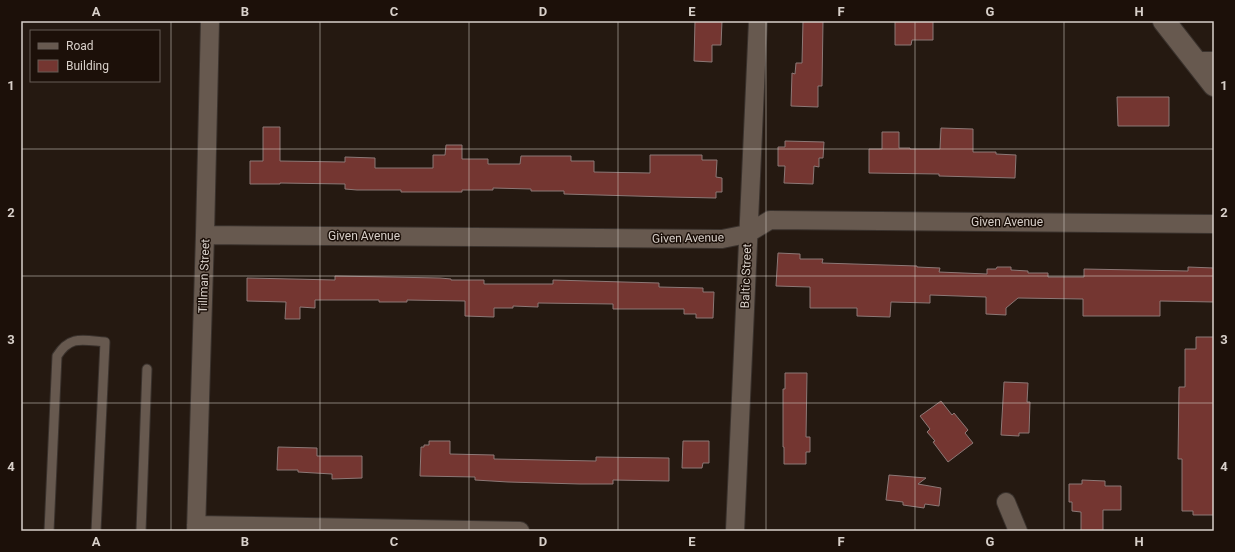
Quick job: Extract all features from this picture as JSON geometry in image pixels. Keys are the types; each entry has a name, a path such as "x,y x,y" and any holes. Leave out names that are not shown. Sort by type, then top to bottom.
{"street":[{"name":"Tillman Street","path":"196,528 210,21"},
{"name":"Baltic Street","path":"735,531 758,21"},
{"path":"1164,21 1205,61 1214,85"},
{"name":"Given Avenue","path":"205,235 722,239 748,234 770,220 1214,224"},
{"path":"1006,502 1018,531"},
{"path":"196,528 520,531"}],"lane":[{"path":"49,531 57,356 63,346 76,340 105,342 96,531"},
{"path":"141,531 148,369"}],"building":[{"path":"695,21 722,21 721,45 712,45 712,62 694,61"},
{"path":"803,21 823,21 822,86 818,86 818,107 791,106 792,73 795,74 796,63 802,63"},
{"path":"895,21 933,21 933,40 912,40 911,45 895,45"},
{"path":"1117,97 1169,97 1169,126 1118,126"},
{"path":"263,127 280,127 280,161 345,162 345,157 375,158 375,168 433,168 433,155 445,155 446,145 462,145 462,159 488,159 488,164 520,164 521,156 571,156 571,161 594,161 594,172 650,173 650,155 702,155 702,160 717,160 716,177 722,178 722,192 716,192 716,198 564,194 564,191 531,191 531,189 493,188 493,190 462,190 462,192 401,192 401,190 345,189 345,184 250,184 250,161 263,161"},
{"path":"941,128 973,129 973,152 996,152 996,154 1016,155 1015,178 939,176 939,174 869,173 869,149 882,149 882,132 899,132 899,148 940,149"},
{"path":"785,141 824,142 823,158 819,158 819,167 814,166 813,184 784,183 785,166 778,166 778,147 785,147"},
{"path":"778,253 800,254 800,259 823,259 822,263 917,266 940,268 939,272 987,274 987,269 1011,267 1011,270 1028,271 1028,273 1048,273 1048,277 1084,277 1084,269 1188,271 1188,267 1214,268 1214,302 1160,301 1160,316 1083,316 1083,299 1018,298 1006,308 1006,315 986,314 986,297 930,295 930,303 891,302 890,317 857,316 857,308 810,308 810,287 776,286"},
{"path":"335,276 484,280 484,284 553,284 553,280 659,283 659,287 703,288 703,292 714,292 713,318 696,318 696,314 684,314 684,309 613,309 613,304 538,303 538,307 513,306 513,308 494,308 494,317 465,316 465,301 407,300 407,302 379,302 379,300 315,300 315,308 300,307 300,319 285,319 286,302 247,301 247,278 335,280"},
{"path":"1196,337 1214,337 1214,515 1193,515 1193,511 1182,511 1182,459 1178,459 1179,387 1185,387 1185,349 1196,349"},
{"path":"785,373 807,373 806,437 810,437 810,452 806,452 806,464 784,464 783,389 785,389"},
{"path":"1004,382 1028,383 1027,402 1030,402 1029,433 1019,433 1019,436 1001,435"},
{"path":"941,401 952,415 954,413 968,430 965,433 973,443 948,462 933,442 935,441 927,432 930,429 920,416"},
{"path":"429,441 450,441 450,454 494,455 494,459 596,461 596,457 669,458 669,481 613,480 613,484 580,484 475,480 475,477 420,476 421,447 424,447 424,445 429,445"},
{"path":"683,441 709,441 709,463 703,463 702,468 682,468"},
{"path":"278,447 317,448 317,456 362,456 362,478 332,479 332,474 298,472 298,470 277,470"},
{"path":"889,475 926,478 918,484 941,488 939,506 925,504 924,508 903,505 903,502 886,500"},
{"path":"1082,480 1105,481 1105,486 1121,486 1121,510 1103,510 1103,531 1081,531 1081,512 1072,511 1072,502 1069,502 1069,484 1082,484"}]}
